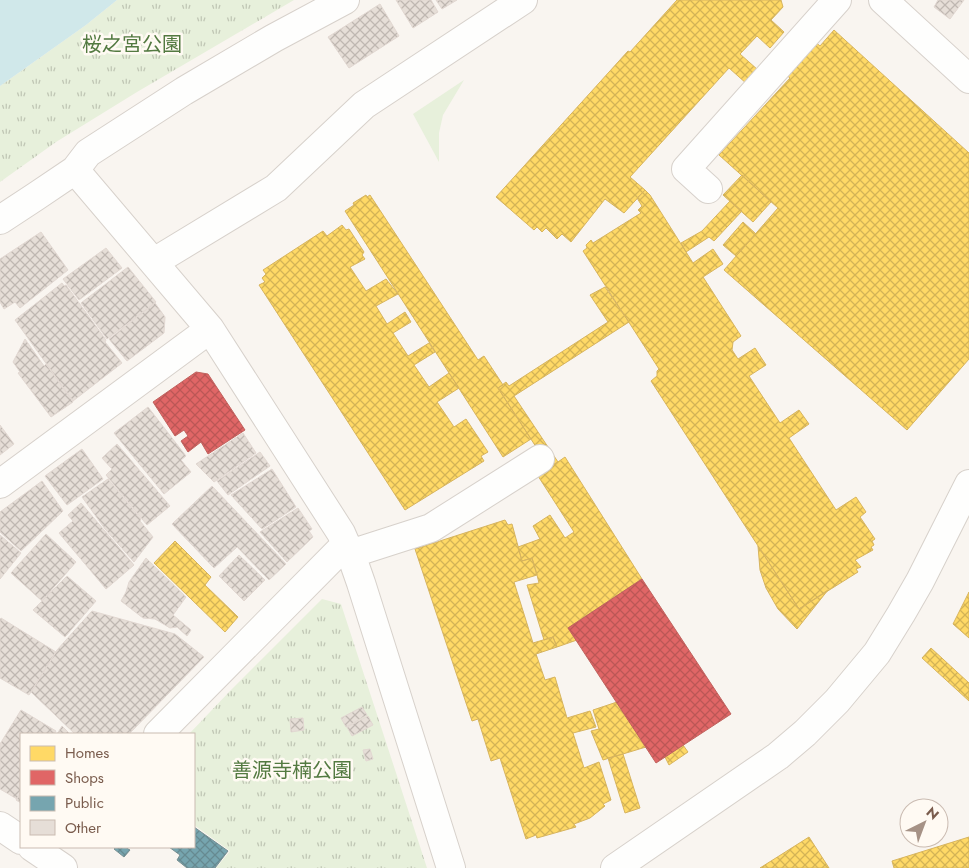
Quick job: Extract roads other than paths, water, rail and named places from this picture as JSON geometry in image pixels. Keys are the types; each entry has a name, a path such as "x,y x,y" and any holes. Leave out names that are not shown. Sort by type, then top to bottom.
{"street":[{"path":"0,220 75,170 88,153 184,91 274,38 345,0"},
{"path":"154,262 276,188 364,105 523,0"},
{"path":"708,189 686,169 837,0"},
{"path":"883,0 969,79"},
{"path":"75,170 210,329 338,528 361,583 450,868"},
{"path":"0,484 210,329"},
{"path":"159,733 348,549 432,528 540,459"},
{"path":"615,868 778,756 837,701 877,653 902,614 969,484"},
{"path":"0,826 20,840"}],"water":[{"path":"0,0 117,0 86,25 0,86"}],"park label":[{"name":"桜之宮公園","path":"132,44"},
{"name":"善源寺楠公園","path":"292,770"}]}
